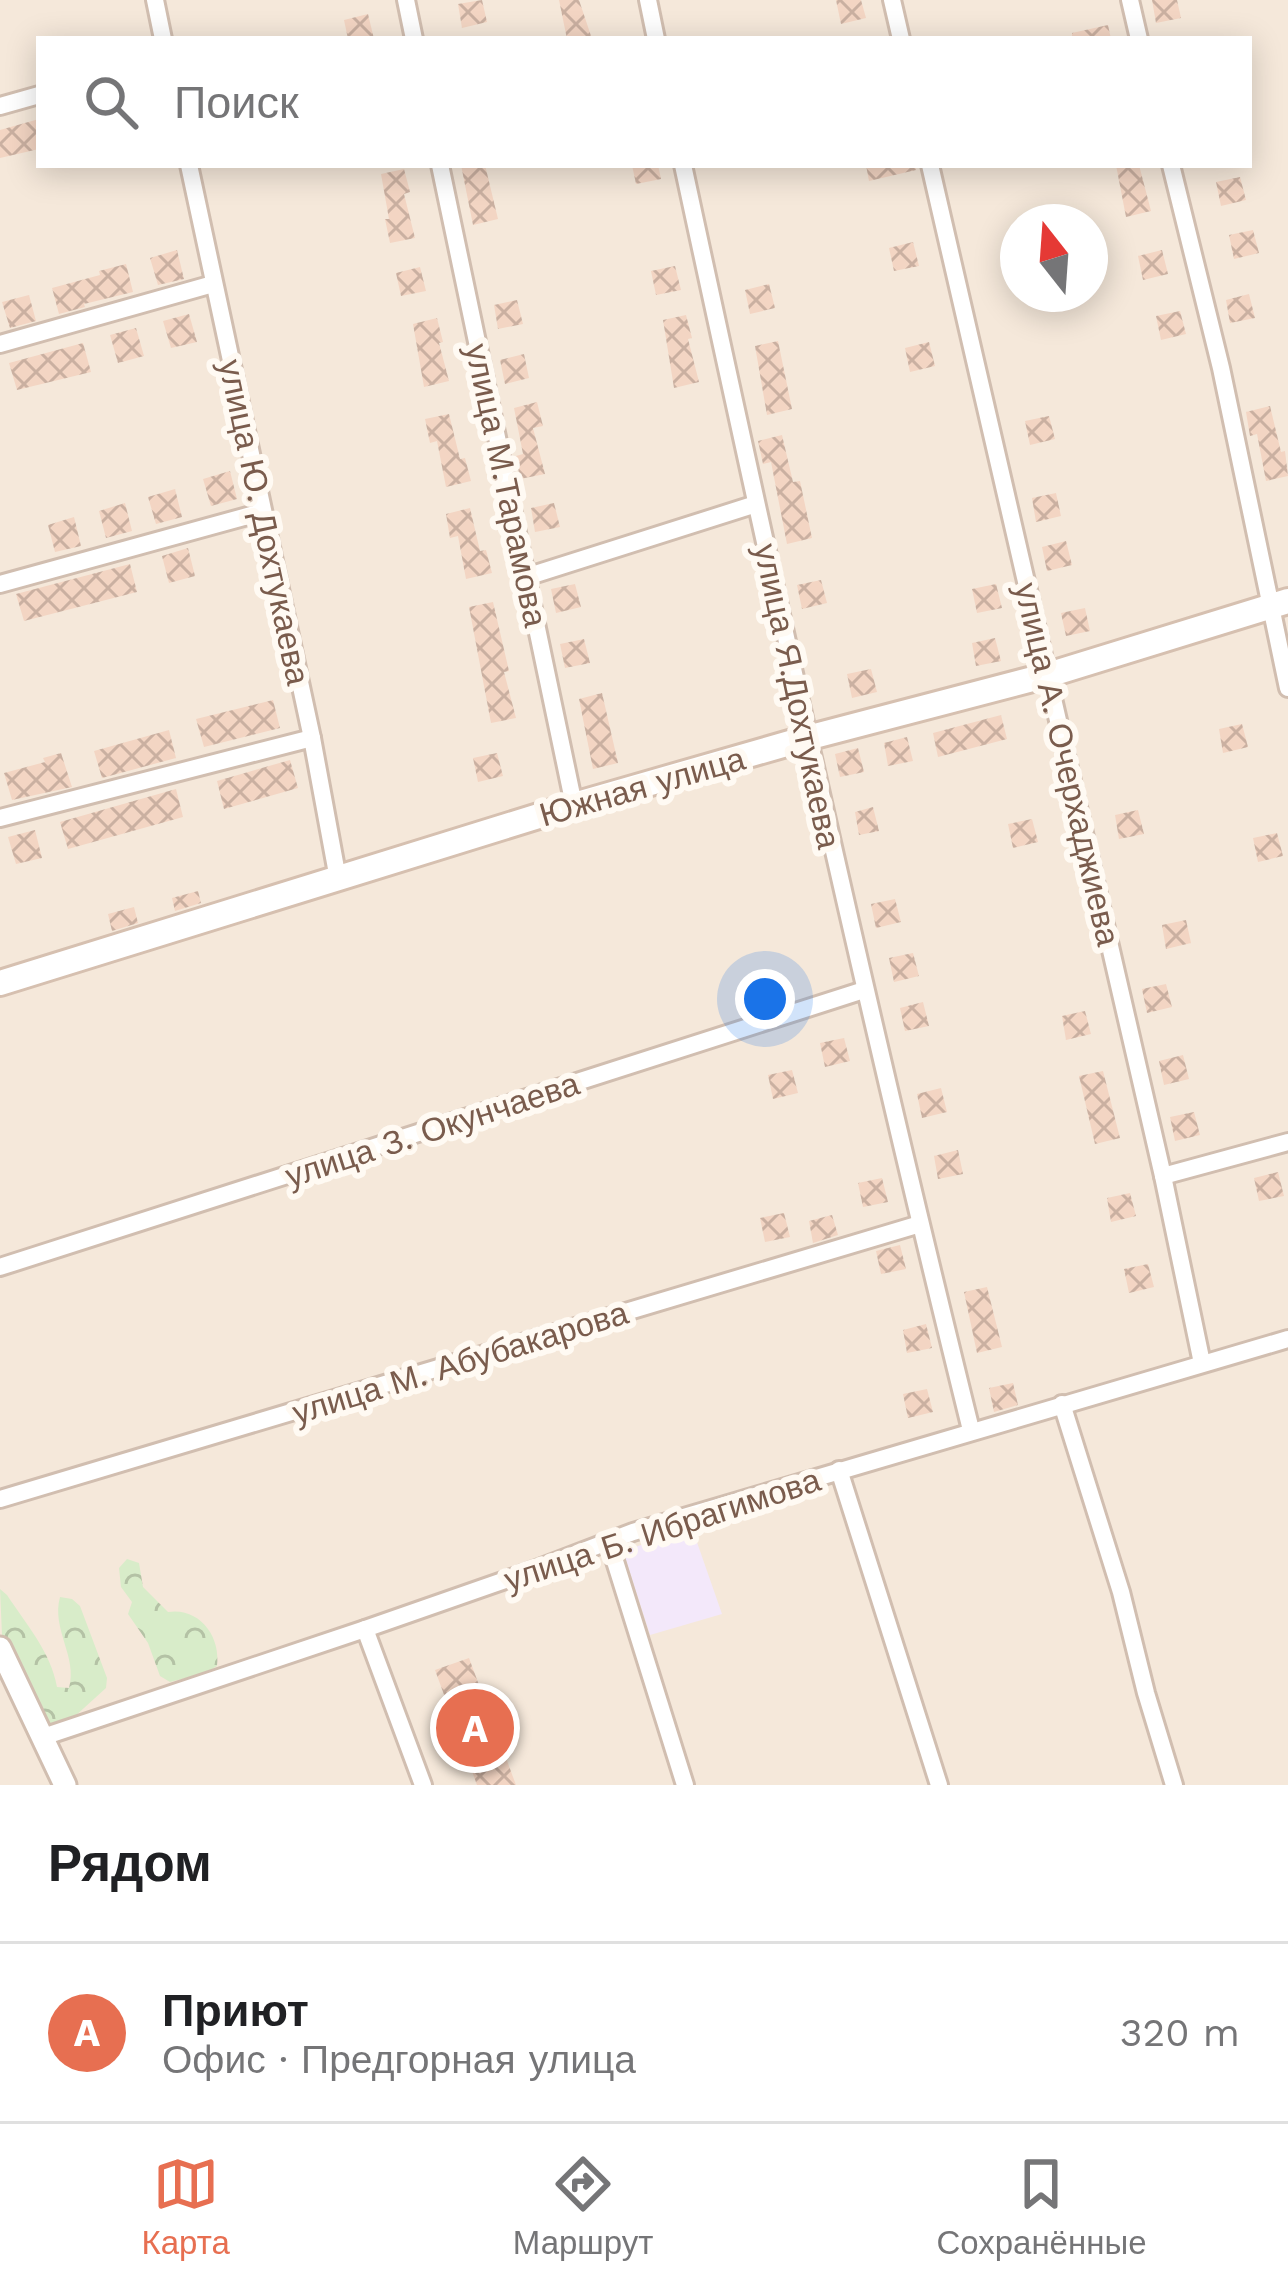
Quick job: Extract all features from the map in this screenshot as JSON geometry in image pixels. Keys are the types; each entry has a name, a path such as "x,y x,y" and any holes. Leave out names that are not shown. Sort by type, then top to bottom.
{"main road":[{"name":"Южная улица","path":"0,982 574,805 1048,676 1280,603"}],"street":[{"path":"155,0 162,36"},
{"path":"406,0 413,36"},
{"path":"648,0 655,36"},
{"path":"892,0 900,36"},
{"path":"1130,0 1138,36"},
{"path":"0,106 36,96"},
{"name":"улица Ю. Дохтукаева","path":"190,168 338,879"},
{"name":"улица М.Тарамова","path":"441,168 574,805"},
{"name":"улица Я.Дохтукаева","path":"684,168 864,990 971,1430"},
{"name":"улица А. Очерхаджиева","path":"931,168 1202,1364"},
{"path":"1172,168 1280,603 1288,688"},
{"path":"0,344 213,284"},
{"path":"526,577 756,504"},
{"path":"0,584 262,512"},
{"path":"0,818 312,737"},
{"name":"улица З. Окунчаева","path":"0,1268 864,990"},
{"path":"1162,1176 1288,1142"},
{"name":"улица М. Абубакарова","path":"0,1499 920,1225"},
{"name":"улица Б. Ибрагимова","path":"43,1737 365,1630 633,1532 1288,1339"},
{"path":"1062,1404 1174,1785"},
{"path":"839,1470 939,1785"},
{"path":"609,1542 685,1785"},
{"path":"365,1630 423,1785"},
{"path":"0,1648 5,1672 65,1785"}],"shaded area":[{"path":"0,0 1288,0 1288,1785 0,1785"},
{"path":"692,1528 722,1614 650,1635 623,1551"}],"green space":[{"path":"127,1559 139,1563 143,1587 168,1612 189,1614 206,1626 215,1644 217,1666 170,1682 160,1676 148,1643 128,1614 132,1602 121,1587 119,1568"},
{"path":"0,1589 44,1650 57,1687 69,1688 71,1677 59,1620 60,1597 80,1606 107,1678 106,1688 73,1718 49,1724 40,1714 2,1635"}],"building":[{"path":"482,0 487,22 462,28 458,4"},
{"path":"559,0 579,0 591,36 566,36"},
{"path":"836,0 861,0 866,18 841,24"},
{"path":"1152,0 1177,0 1181,18 1156,23"},
{"path":"368,14 373,36 347,36 344,20"},
{"path":"1108,25 1110,36 1072,36"},
{"path":"36,120 36,150 0,158 0,130"},
{"path":"462,168 486,168 498,219 473,225"},
{"path":"633,168 659,168 661,179 636,184"},
{"path":"867,168 916,168 916,170 869,181"},
{"path":"1117,168 1140,168 1151,211 1126,217"},
{"path":"404,169 410,192 404,194 415,238 390,243 381,174"},
{"path":"1240,177 1246,200 1221,206 1216,182"},
{"path":"1253,230 1259,253 1234,259 1229,235"},
{"path":"913,242 919,266 894,271 889,248"},
{"path":"177,250 184,279 158,285 150,258"},
{"path":"1162,250 1168,274 1143,280 1138,256"},
{"path":"126,264 133,292 59,314 52,288"},
{"path":"675,266 681,290 656,295 651,271"},
{"path":"420,267 426,291 401,296 396,273"},
{"path":"769,284 775,308 750,314 745,290"},
{"path":"1249,294 1255,318 1230,323 1226,300"},
{"path":"29,295 36,321 10,328 2,302"},
{"path":"517,300 523,324 498,329 494,305"},
{"path":"1180,311 1186,334 1161,340 1156,316"},
{"path":"189,314 197,342 171,348 163,321"},
{"path":"686,315 699,382 674,388 663,320"},
{"path":"437,318 449,381 424,387 413,324"},
{"path":"136,328 144,356 118,363 110,335"},
{"path":"778,341 792,409 767,415 755,346"},
{"path":"929,342 935,366 910,372 905,348"},
{"path":"83,343 91,372 17,390 9,363"},
{"path":"524,354 529,378 505,384 500,360"},
{"path":"537,402 543,426 533,428 545,474 520,479 516,456 523,454 514,408"},
{"path":"1270,406 1288,476 1266,481 1257,434 1250,436 1246,412"},
{"path":"449,414 471,481 446,487 437,441 430,443 425,419"},
{"path":"1049,416 1055,439 1030,445 1025,421"},
{"path":"782,435 793,482 800,481 812,538 787,544 771,462 763,464 758,441"},
{"path":"230,471 237,499 211,506 203,479"},
{"path":"175,489 182,517 156,524 148,497"},
{"path":"1056,493 1061,516 1036,522 1032,498"},
{"path":"125,503 132,531 106,538 99,511"},
{"path":"554,503 560,527 535,532 531,508"},
{"path":"470,508 480,551 486,550 492,573 466,579 458,536 450,538 446,514"},
{"path":"74,517 81,546 55,552 48,525"},
{"path":"1066,541 1072,565 1047,571 1042,547"},
{"path":"188,548 195,576 169,583 162,556"},
{"path":"130,564 137,592 24,621 16,594"},
{"path":"821,580 827,603 802,609 797,585"},
{"path":"575,584 581,607 556,613 551,589"},
{"path":"996,584 1002,608 977,613 972,589"},
{"path":"493,602 516,718 491,723 469,607"},
{"path":"1085,608 1090,631 1066,636 1061,613"},
{"path":"995,638 1001,661 976,666 972,643"},
{"path":"584,639 590,663 565,668 560,644"},
{"path":"871,669 877,692 852,698 847,674"},
{"path":"602,693 618,763 593,769 579,699"},
{"path":"273,700 280,728 204,747 196,719"},
{"path":"1001,715 1007,739 938,757 933,733"},
{"path":"1242,724 1248,747 1223,753 1219,729"},
{"path":"169,730 176,758 102,778 94,751"},
{"path":"907,737 913,761 888,766 884,743"},
{"path":"858,748 864,772 840,777 835,754"},
{"path":"61,753 72,787 12,800 4,773"},
{"path":"497,753 503,776 478,782 473,758"},
{"path":"290,760 298,788 224,809 217,781"},
{"path":"176,789 183,817 68,849 60,822"},
{"path":"873,807 879,831 859,835 855,812"},
{"path":"1138,810 1144,834 1119,839 1115,815"},
{"path":"1032,819 1038,842 1013,848 1008,824"},
{"path":"35,830 42,858 16,864 8,837"},
{"path":"1277,833 1283,856 1258,862 1253,838"},
{"path":"198,891 201,903 175,911 172,898"},
{"path":"895,899 901,922 876,928 871,904"},
{"path":"134,907 138,923 112,931 108,914"},
{"path":"1186,920 1191,943 1166,949 1162,925"},
{"path":"913,953 919,976 894,982 889,958"},
{"path":"1166,984 1172,1007 1147,1013 1142,989"},
{"path":"923,1002 929,1026 905,1031 900,1008"},
{"path":"1085,1011 1091,1034 1066,1040 1062,1016"},
{"path":"844,1038 850,1061 825,1067 820,1043"},
{"path":"1183,1055 1189,1079 1164,1085 1159,1061"},
{"path":"792,1070 798,1093 773,1099 768,1075"},
{"path":"1103,1071 1120,1138 1095,1144 1079,1076"},
{"path":"941,1088 947,1112 922,1118 917,1094"},
{"path":"1194,1112 1200,1135 1175,1141 1170,1117"},
{"path":"958,1150 963,1174 938,1179 934,1156"},
{"path":"1278,1172 1284,1196 1259,1201 1254,1178"},
{"path":"882,1178 888,1202 863,1207 858,1183"},
{"path":"1130,1193 1136,1216 1111,1222 1107,1198"},
{"path":"784,1213 790,1237 765,1242 760,1218"},
{"path":"832,1215 838,1235 813,1243 809,1221"},
{"path":"900,1245 906,1269 881,1274 876,1251"},
{"path":"1148,1264 1154,1287 1129,1293 1124,1269"},
{"path":"987,1287 1002,1347 977,1353 964,1292"},
{"path":"926,1324 932,1348 907,1353 903,1330"},
{"path":"1013,1383 1018,1405 994,1412 989,1388"},
{"path":"927,1389 933,1412 908,1418 903,1394"},
{"path":"469,1658 516,1785 477,1785 435,1670"}],"place":[{"name":"Приют","path":"475,1728"}]}
